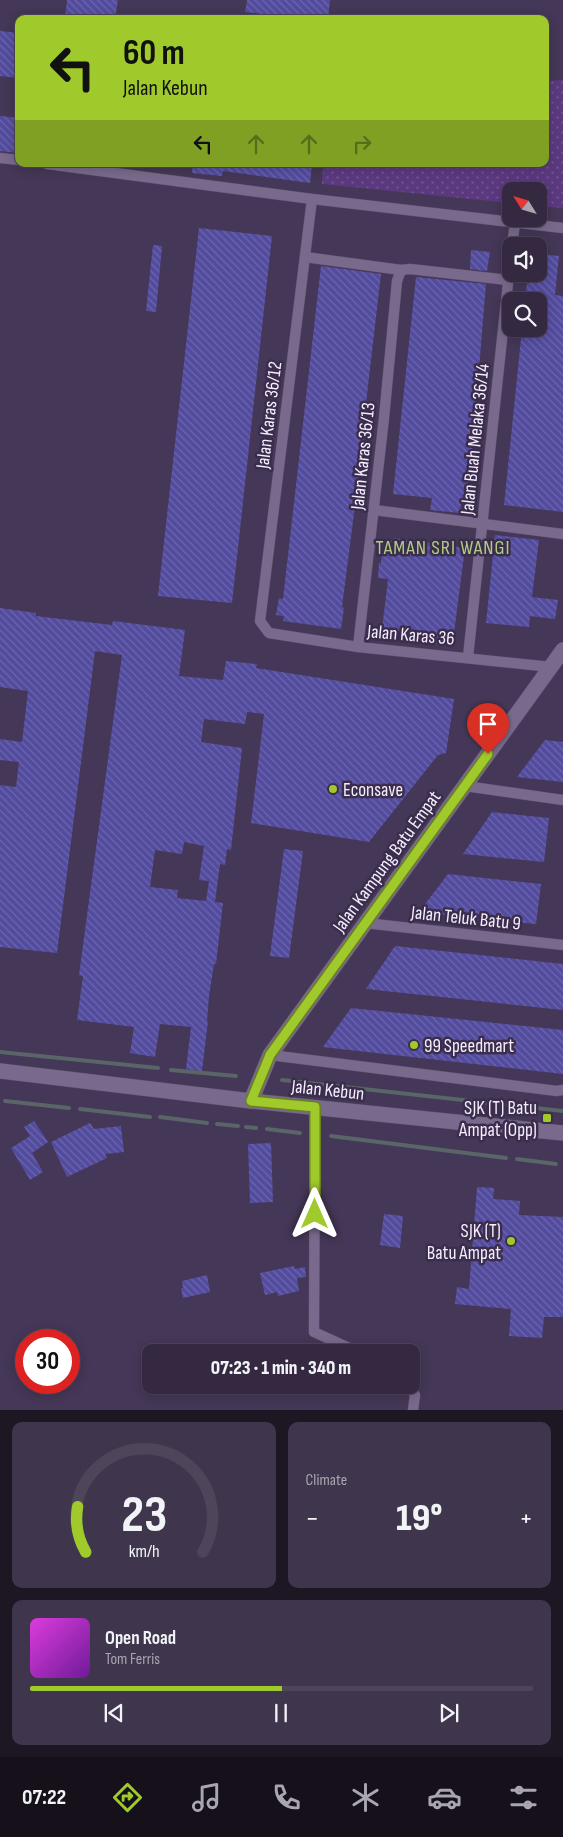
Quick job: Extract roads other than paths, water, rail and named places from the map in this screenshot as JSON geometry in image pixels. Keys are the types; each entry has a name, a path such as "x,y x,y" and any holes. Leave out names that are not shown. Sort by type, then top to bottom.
{"main road":[{"name":"Jalan Kampung Batu Empat","path":"251,1101 270,1055 563,650"},
{"name":"Jalan Kebun","path":"0,1072 251,1101 563,1133"}],"street":[{"path":"0,158 15,160"},
{"path":"70,167 502,221"},
{"name":"Jalan Karas 36/12","path":"268,633 260,621 312,199"},
{"path":"548,226 563,228"},
{"path":"305,257 401,270 410,269 502,279"},
{"name":"Jalan Karas 36/13","path":"358,646 384,418 397,281 401,270"},
{"name":"Jalan Buah Melaka 36/14","path":"468,657 508,282"},
{"path":"374,510 563,534"},
{"name":"Jalan Karas 36","path":"268,633 358,646 551,667"},
{"path":"465,786 563,800"},
{"name":"Jalan Teluk Batu 9","path":"365,923 563,946"},
{"path":"270,1055 557,1091 563,1090"},
{"path":"315,1107 314,1332 340,1344"},
{"path":"413,1410 414,1394"}],"waterway":[{"path":"0,1052 158,1068"},
{"path":"171,1070 236,1076"},
{"path":"282,1080 563,1111"},
{"path":"5,1101 69,1108"},
{"path":"80,1109 150,1117"},
{"path":"160,1117 207,1123"},
{"path":"217,1124 238,1126"},
{"path":"246,1127 256,1128"},
{"path":"267,1129 300,1133"},
{"path":"331,1136 506,1158"},
{"path":"517,1159 556,1164"}],"place":[{"name":"Econsave","path":"333,789"},
{"name":"99 Speedmart","path":"414,1045"},
{"name":"SJK (T) Batu Ampat (Opp)","path":"547,1118"},
{"name":"SJK (T) Batu Ampat","path":"511,1241"}],"district":[{"name":"TAMAN SRI WANGI","path":"443,547"}]}
